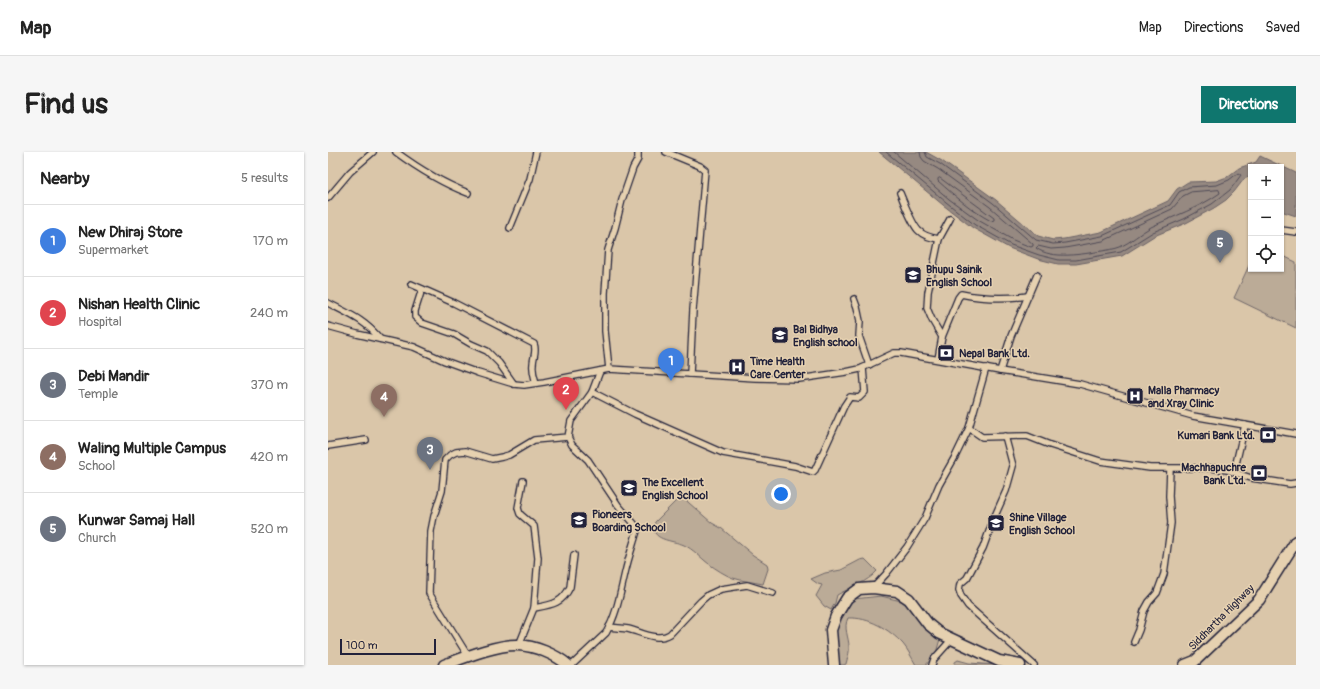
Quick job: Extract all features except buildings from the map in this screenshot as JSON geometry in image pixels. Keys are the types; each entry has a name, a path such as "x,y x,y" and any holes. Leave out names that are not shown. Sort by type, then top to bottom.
{"highway":[{"name":"Siddhartha Highway","path":"1185,665 1195,661 1259,600 1296,541"},
{"path":"834,665 831,630 836,616 847,598 859,588 897,591 909,599 928,624 939,633 999,661 1020,665"},
{"path":"444,665 468,656 506,646 518,645 546,651 566,664"}],"street":[{"path":"328,198 350,172 373,152"},
{"path":"396,152 421,170 468,193"},
{"path":"510,228 530,179 536,152"},
{"path":"609,369 605,331 605,293 608,250 622,200 633,168 638,159 639,152"},
{"path":"666,152 706,170 693,310 690,374"},
{"path":"900,193 918,230 929,237 939,239"},
{"path":"942,337 927,308 929,285 939,239 950,219"},
{"path":"1284,230 1296,232"},
{"path":"1000,371 1011,336 1037,275"},
{"path":"411,284 454,302 534,344 536,350 533,362 533,373 536,383"},
{"path":"422,289 415,310 415,317 422,323 454,334 487,351 514,384"},
{"path":"938,359 942,337 961,294 976,297 1003,299 1028,296"},
{"path":"854,299 860,321 859,336 869,365"},
{"path":"328,303 361,320 373,330 380,339"},
{"path":"328,326 419,348 445,361 514,384 524,385 609,369 755,378 798,379 863,368 897,353 1080,384 1193,416 1296,434"},
{"path":"592,392 635,414 723,453 795,466 812,472 815,470 844,406 850,397 859,398 865,392 863,368"},
{"path":"873,588 907,548 925,518 939,485 969,428 986,368"},
{"path":"566,664 606,633 615,615 637,527 618,505 588,460 572,446 568,437 571,421 592,392 600,371"},
{"path":"1234,472 1245,425"},
{"path":"969,428 982,437 1027,436 1100,461 1150,468 1212,468 1234,472 1251,478 1290,484 1296,483"},
{"path":"1005,436 1013,466 1006,491 983,548 967,578 960,584 959,590 968,606 1034,665"},
{"path":"468,656 455,632 432,597 429,588 431,531 442,491 445,460 450,455 465,451 492,459 509,455 534,440 568,437"},
{"path":"328,445 366,440"},
{"path":"1134,642 1144,611 1156,594 1164,574 1171,524 1169,496 1170,469"},
{"path":"518,645 534,608 538,558 534,526 520,514 518,508 523,481"},
{"path":"534,608 557,603 568,591 570,587 574,555"},
{"path":"609,627 629,629 651,636 666,637 701,601 708,595 721,589 747,585 773,593"},
{"path":"932,665 934,659 952,639"}],"shaded area":[{"path":"1284,256 1296,262 1296,328 1234,298 1248,268 1248,272 1284,272"},
{"path":"681,496 712,523 721,528 753,555 767,564 768,569 763,584 730,577 706,562 694,551 679,543 663,539 655,533 655,522"},
{"path":"865,559 877,571 864,582 837,595 831,610 824,606 816,596 822,585 811,579 825,573 841,570"},
{"path":"881,596 901,601 913,610 921,623 940,639 936,653 926,665 916,665 903,644 891,633 871,622 856,618 848,618 846,629 849,649 846,664 836,665 835,625 837,620 854,599"},
{"path":"958,660 969,663 998,665 955,665 955,662"}],"water":[{"path":"879,152 926,152 942,161 996,200 1038,236 1053,240 1101,232 1168,201 1177,189 1188,182 1216,181 1227,177 1239,168 1248,165 1248,177 1244,179 1226,200 1214,208 1186,223 1154,236 1122,256 1076,264 1058,264 1038,259 1009,248 973,228"},
{"path":"1260,156 1277,164 1250,164 1256,162"},
{"path":"1284,167 1296,173 1296,216 1284,212"}],"place":[{"name":"Kunwar Samaj Hall","path":"1220,263"},
{"name":"Bhupu Sainik English School","path":"913,275"},
{"name":"Bal Bidhya English school","path":"780,335"},
{"name":"Nepal Bank Ltd.","path":"946,353"},
{"name":"Time Health Care Center","path":"737,367"},
{"name":"New Dhiraj Store","path":"671,381"},
{"name":"Malla Pharmacy and Xray Clinic","path":"1135,396"},
{"name":"Nishan Health Clinic","path":"566,410"},
{"name":"Waling Multiple Campus","path":"384,417"},
{"name":"Kumari Bank Ltd.","path":"1268,435"},
{"name":"Debi Mandir","path":"430,470"},
{"name":"Machhapuchre Bank Ltd.","path":"1259,473"},
{"name":"The Excellent English School","path":"629,488"},
{"name":"Pioneers Boarding School","path":"579,520"},
{"name":"Shine Village English School","path":"996,523"}]}
